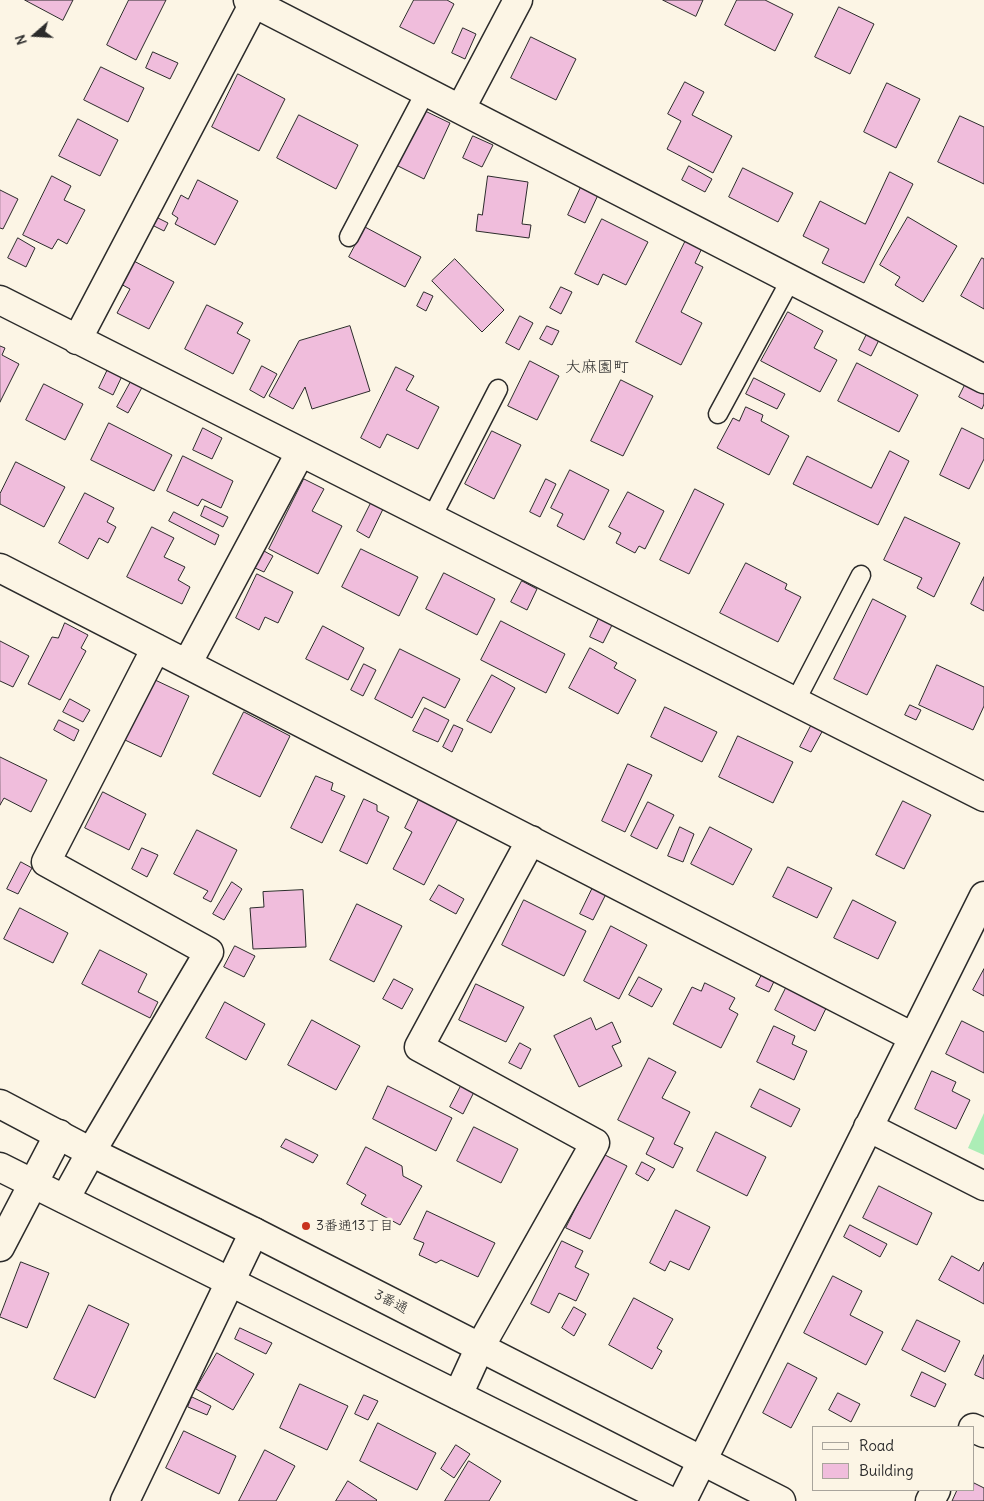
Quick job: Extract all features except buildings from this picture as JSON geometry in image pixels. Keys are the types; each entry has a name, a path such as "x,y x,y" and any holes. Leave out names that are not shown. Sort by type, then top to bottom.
{"street":[{"path":"461,108 518,0"},
{"path":"77,340 251,2 461,108 984,379"},
{"path":"0,300 984,797"},
{"path":"187,664 300,453"},
{"path":"0,568 913,1037"},
{"path":"65,1199 209,952 46,862 156,648"},
{"path":"458,1395 480,1347 595,1143 418,1047 531,840"},
{"path":"682,1501 984,896"},
{"name":"3番通","path":"0,1104 91,1152 254,1232 781,1501"},
{"path":"868,1127 984,1186"},
{"path":"0,1247 59,1134"},
{"path":"0,1166 670,1501"},
{"path":"135,1498 254,1232"}],"lane":[{"path":"349,237 426,91"},
{"path":"718,414 791,279"},
{"path":"431,519 498,389"},
{"path":"795,702 860,575"}],"green space":[{"path":"984,1113 984,1155 968,1148"}],"place":[{"name":"3番通13丁目","path":"306,1226"}],"district":[{"name":"大麻園町","path":"597,367"}]}
